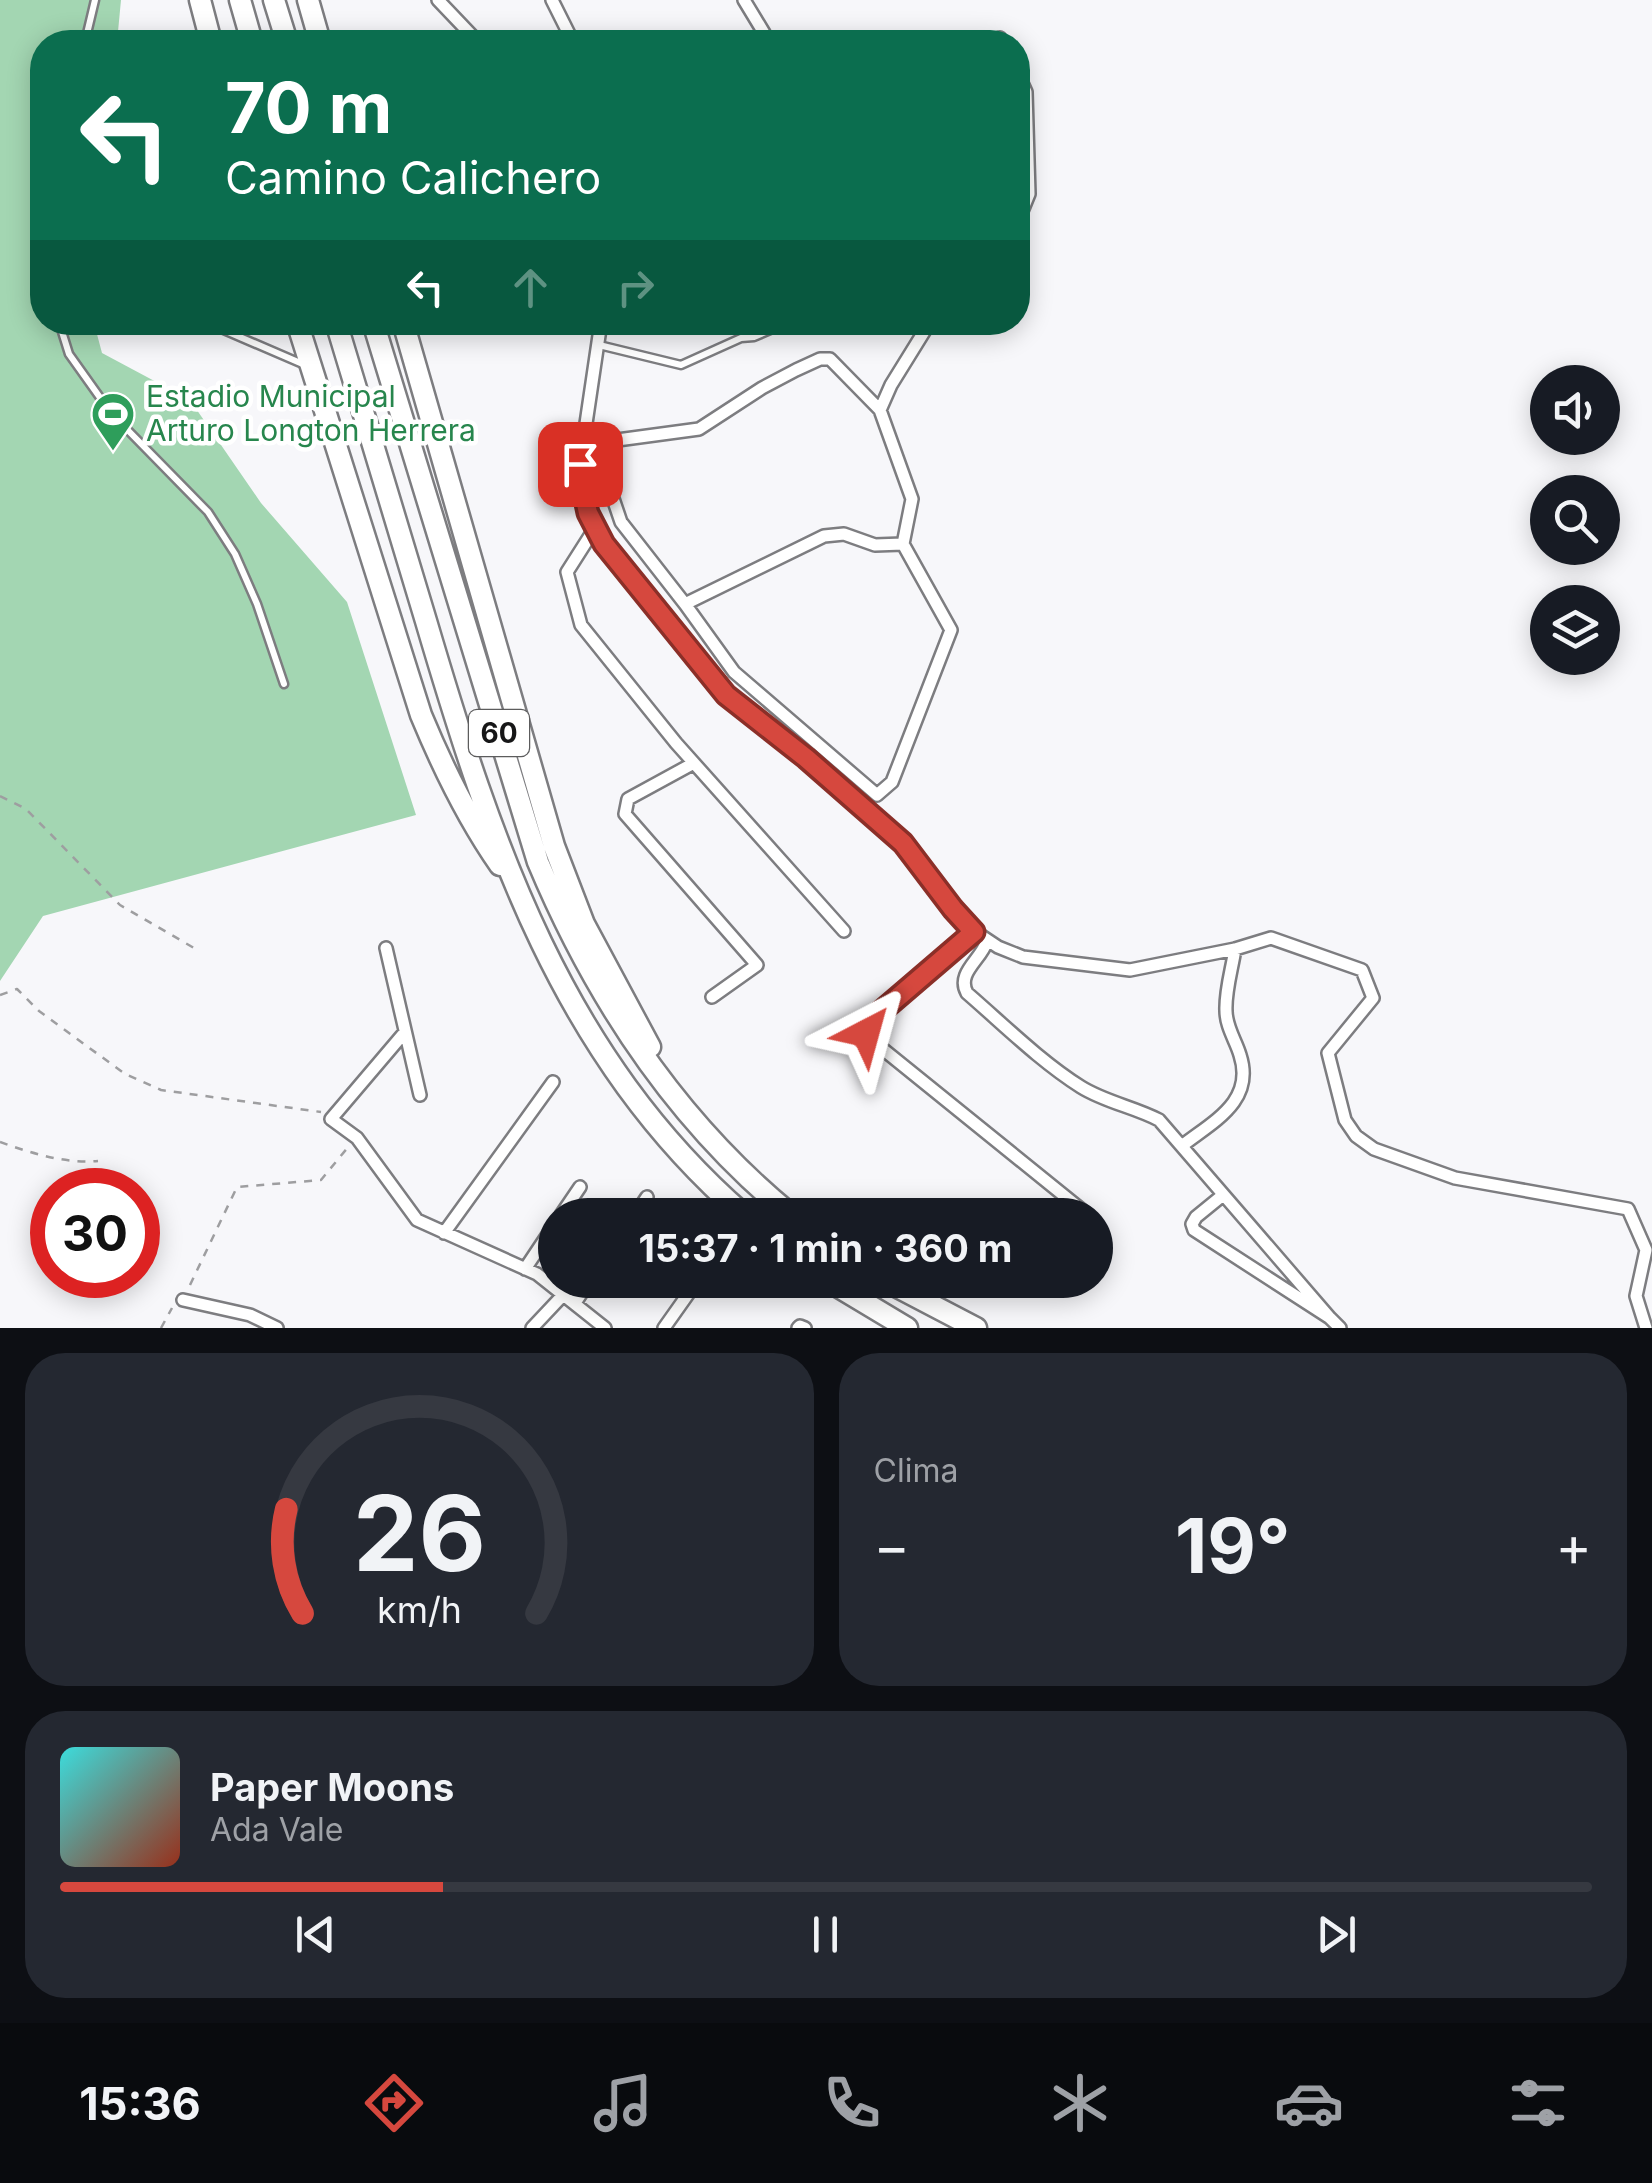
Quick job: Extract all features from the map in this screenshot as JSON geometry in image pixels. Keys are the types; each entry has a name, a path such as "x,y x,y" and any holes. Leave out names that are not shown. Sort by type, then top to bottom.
{"highway":[{"path":"200,0 208,30"},
{"path":"240,0 249,30"},
{"path":"274,0 284,30"},
{"path":"308,0 317,30"},
{"path":"301,335 421,715 442,767 476,830 516,887"},
{"name":"60","path":"340,335 459,733 533,927 566,993 621,1079 675,1146 727,1198"},
{"name":"60","path":"377,335 538,862 569,931 605,998 687,1115 772,1198"},
{"path":"407,335 554,846 584,924 687,1115"},
{"path":"856,1298 907,1328"},
{"path":"918,1298 976,1328"}],"street":[{"path":"438,0 467,30"},
{"path":"552,0 567,30"},
{"path":"744,0 762,30"},
{"path":"599,335 580,464 588,513 595,528 726,695 903,843 974,932 1023,958 1130,970 1271,938 1362,970 1373,998 1328,1053 1341,1112 1350,1128 1364,1143 1384,1153 1455,1178 1628,1209 1646,1250 1636,1296 1646,1328"},
{"path":"880,410 891,384 922,335"},
{"path":"584,438 610,440 699,428 762,388 820,359 830,360 880,410 912,499 903,544 951,630 892,782 877,795 734,672 621,522 606,478 610,440"},
{"path":"595,528 567,572 581,624 694,763 844,931"},
{"path":"685,604 824,536 844,534 875,546 903,544"},
{"path":"694,763 628,800 625,814 757,965 712,997"},
{"path":"974,932 869,1022 866,1033 1067,1198"},
{"path":"987,940 964,975 962,985 967,994 1082,1088 1160,1120 1340,1328"},
{"path":"386,948 420,1095"},
{"path":"1183,1145 1233,1105 1242,1091 1242,1062 1226,1009 1235,949"},
{"path":"406,1032 331,1119 356,1138 417,1220 538,1275"},
{"path":"444,1233 553,1082"},
{"path":"572,1198 580,1186"},
{"path":"1223,1195 1196,1217 1194,1230 1330,1318"},
{"path":"525,1269 538,1250"},
{"path":"532,1328 569,1298 605,1328"},
{"path":"664,1328 685,1298"},
{"path":"183,1300 250,1315 277,1328"}],"lane":[{"path":"88,30 94,0"},
{"path":"63,335 69,354 111,413 208,512 235,554 284,684"},
{"path":"235,335 311,368"},
{"path":"598,345 682,364 741,338 759,335"}],"path":[{"path":"0,796 26,809 120,905 194,948"},
{"path":"0,995 17,989 39,1010 126,1074 160,1090 318,1110 331,1119"},
{"path":"161,1328 177,1299 183,1300 237,1187 322,1180 356,1138"},
{"path":"0,1142 34,1154 98,1161"}],"green space":[{"name":"Estadio Municipal Arturo Longton Herrera","path":"0,0 121,0 118,30 30,30 30,335 97,335 102,353 190,400 261,503 347,602 416,815 43,916 0,981"}],"place":[{"name":"Estadio Municipal Arturo Longton Herrera","path":"113,452"}],"route":[{"path":"580,464 588,513 604,544 726,695 903,843 974,932 896,996 869,1022 866,1033"}]}
